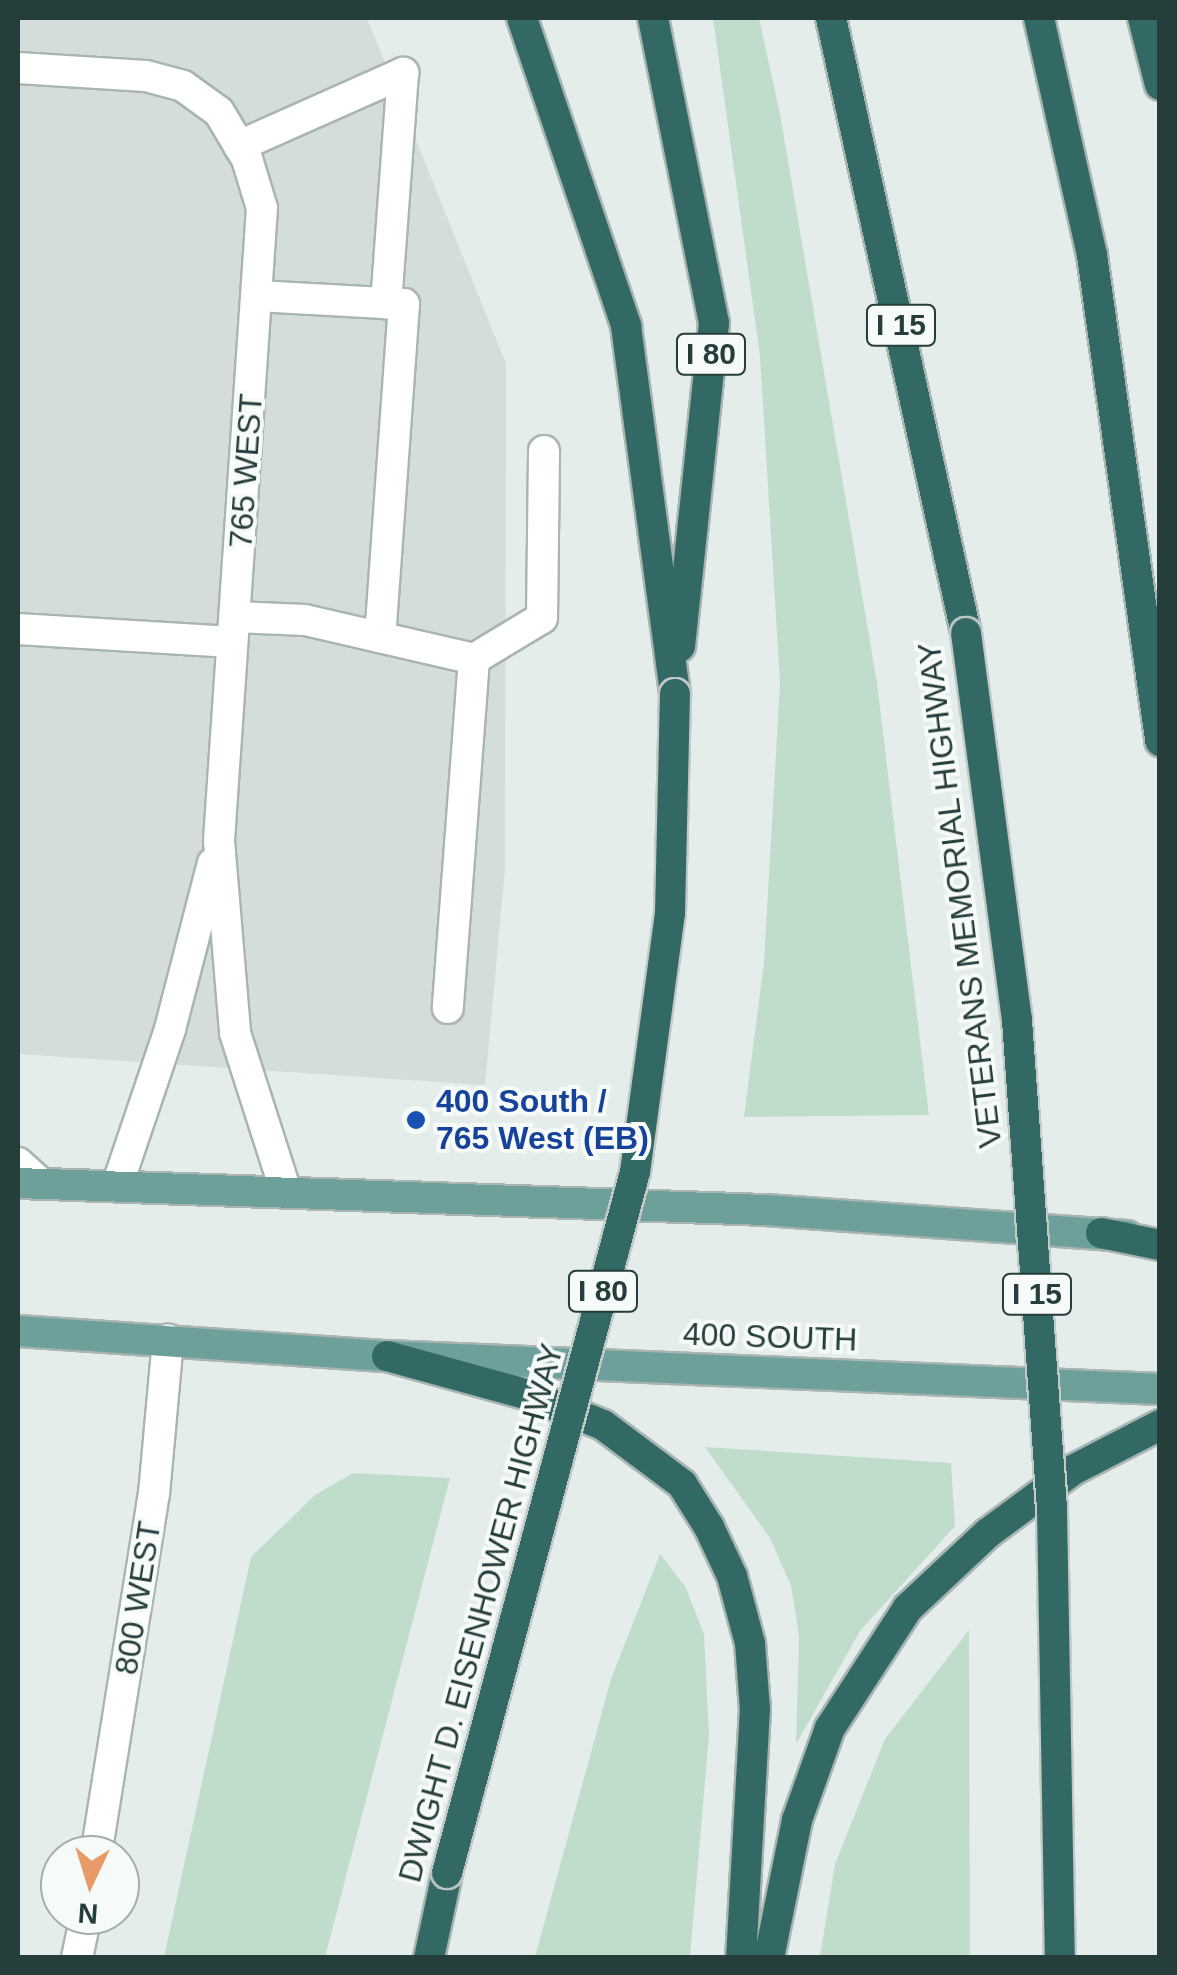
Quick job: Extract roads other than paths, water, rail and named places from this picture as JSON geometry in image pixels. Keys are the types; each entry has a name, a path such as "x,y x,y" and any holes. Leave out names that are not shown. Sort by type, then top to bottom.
{"highway":[{"path":"522,18 626,326 675,694"},
{"name":"I 80","path":"653,18 714,323 675,694"},
{"name":"VETERANS MEMORIAL HIGHWAY","path":"831,18 966,633 1017,1020 1045,1412 1060,1958"},
{"path":"1040,18 1092,255 1160,740"},
{"path":"1143,18 1160,85"},
{"name":"DWIGHT D. EISENHOWER HIGHWAY","path":"429,1958 447,1874 634,1172 670,912 675,694"},
{"path":"1101,1233 1160,1242"},
{"path":"387,1356 516,1391 603,1425 682,1484 710,1527 732,1576 750,1643 755,1709 741,1958"},
{"path":"769,1958 798,1820 830,1728 908,1608 988,1533 1073,1470 1160,1425"}],"main road":[{"path":"29,1183 286,1189 783,1211 1101,1233"},
{"name":"400 SOUTH","path":"18,1331 387,1356 1160,1389"}],"street":[{"name":"765 WEST","path":"18,68 146,76 182,86 219,112 240,146 262,208 260,296 219,841 235,1033 286,1189"},
{"path":"240,146 403,73 386,303"},
{"path":"260,296 404,304 380,636"},
{"path":"18,629 233,629 305,620 474,659 542,618 544,452"},
{"path":"448,1008 474,659"},
{"name":"765 WEST","path":"117,1186 170,1029 219,841"},
{"path":"18,1162 29,1183"},
{"name":"800 WEST","path":"99,1835 154,1494 168,1340"}],"place":[{"name":"400 South / 765 West (EB)","path":"416,1120"}]}
